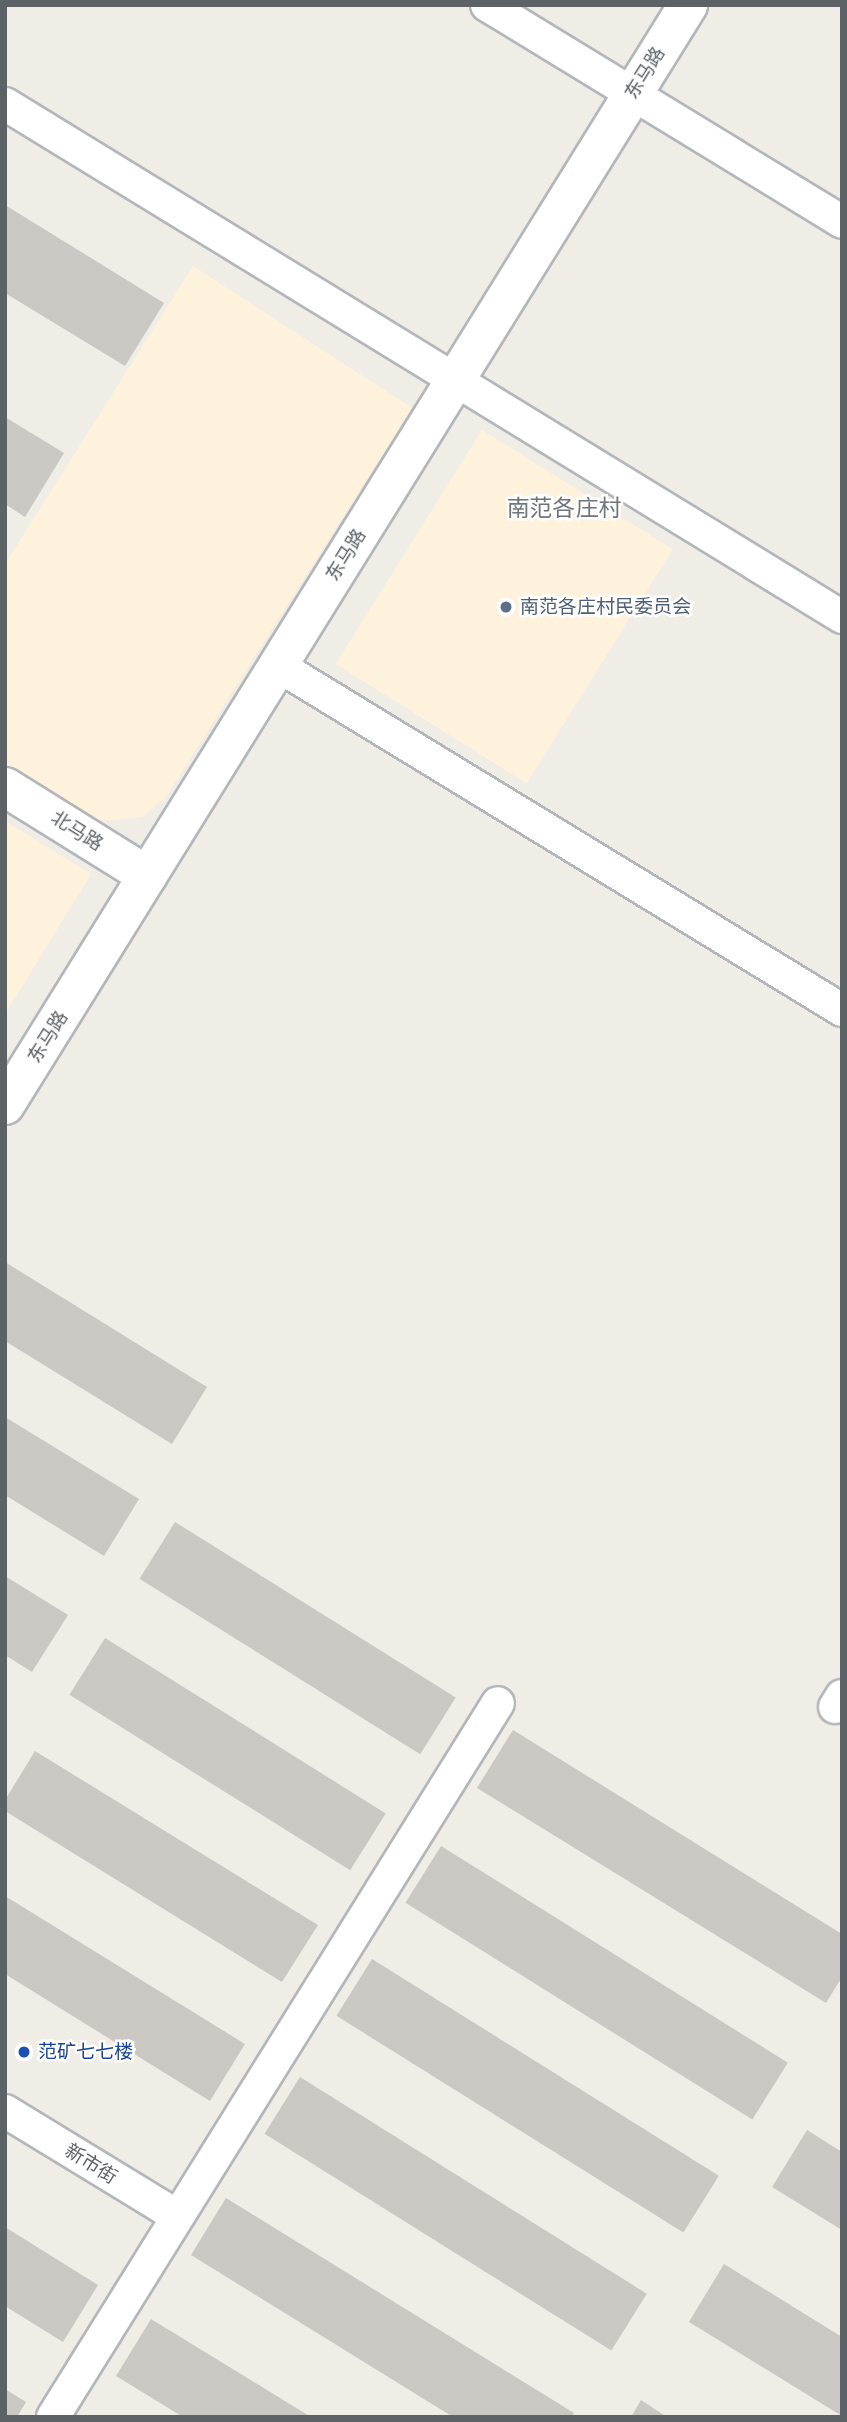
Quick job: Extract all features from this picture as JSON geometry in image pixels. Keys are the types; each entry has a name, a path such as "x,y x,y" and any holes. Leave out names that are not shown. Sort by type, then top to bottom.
{"street":[{"path":"487,5 842,222"},
{"name":"东马路","path":"5,1105 688,5"},
{"path":"5,104 842,617"},
{"path":"278,665 842,1010"},
{"name":"北马路","path":"5,787 148,876"},
{"path":"53,2417 498,1703"},
{"name":"新市街","path":"5,2111 177,2216"}],"shaded area":[{"path":"193,266 412,408 165,798 142,817 106,821 91,819 5,767 5,564"},
{"name":"南范各庄村民委员会","path":"482,430 673,549 527,783 336,664"},
{"path":"5,821 91,874 5,1014"}],"building":[{"path":"5,205 164,303 125,366 5,293"},
{"path":"5,417 64,453 25,517 5,504"},
{"path":"5,1262 207,1387 172,1444 5,1341"},
{"path":"5,1417 139,1499 104,1556 5,1495"},
{"path":"175,1522 456,1697 420,1754 139,1579"},
{"path":"5,1576 68,1615 32,1672 5,1655"},
{"path":"105,1638 386,1813 350,1870 69,1695"},
{"path":"513,1730 842,1934 842,1977 826,2003 477,1788"},
{"path":"35,1751 318,1925 282,1982 5,1811 5,1800"},
{"path":"441,1846 788,2063 752,2120 405,1903"},
{"path":"5,1896 245,2044 210,2101 5,1974"},
{"path":"372,1959 719,2176 683,2233 336,2016"},
{"path":"300,2077 647,2294 611,2351 264,2134"},
{"path":"807,2130 842,2152 842,2230 772,2187"},
{"path":"226,2198 574,2413 572,2417 453,2417 191,2255"},
{"path":"5,2227 98,2285 63,2342 5,2306"},
{"path":"724,2264 842,2337 842,2416 689,2322"},
{"path":"151,2319 311,2417 183,2417 116,2376"},
{"path":"5,2389 26,2402 17,2417 5,2417"},
{"path":"641,2400 667,2417 631,2417"}],"place":[{"name":"南范各庄村民委员会","path":"506,607"},
{"name":"范矿七七楼","path":"24,2052"}],"district":[{"name":"南范各庄村","path":"564,508"}]}
